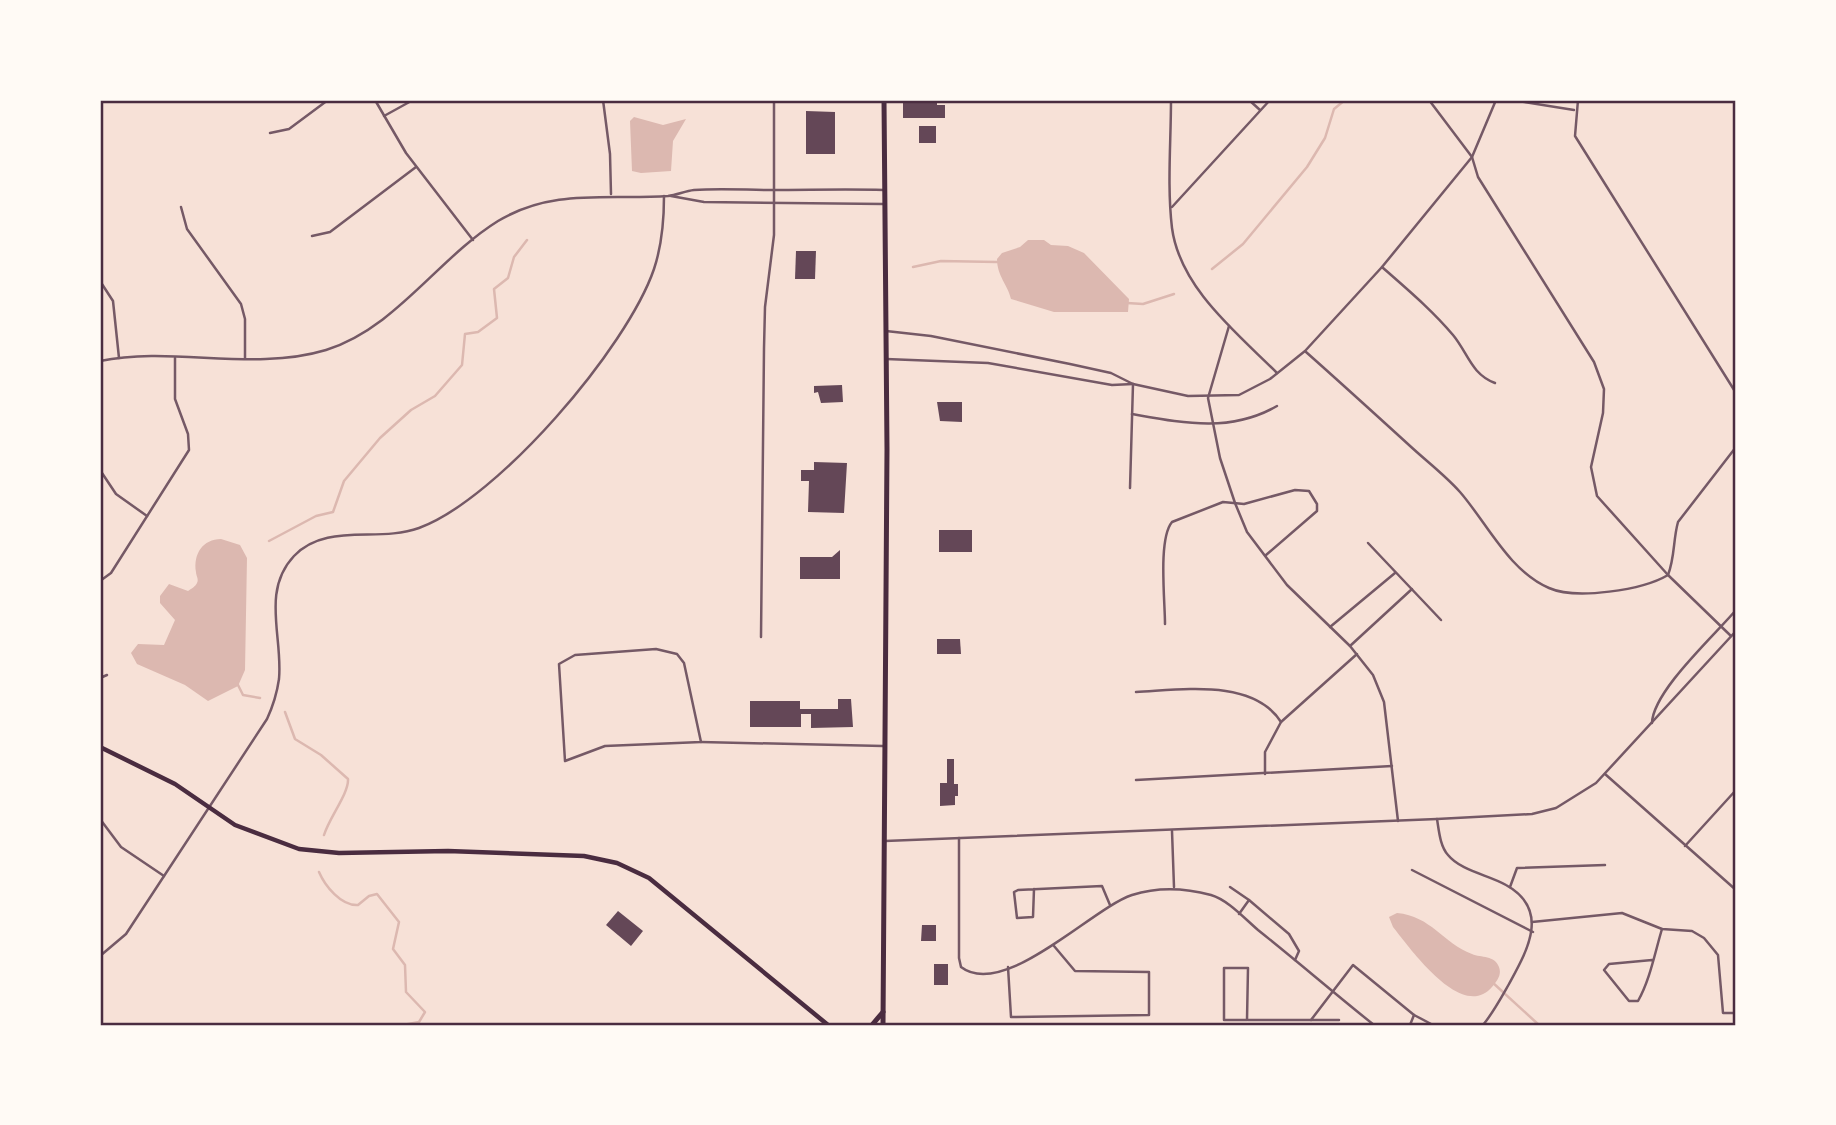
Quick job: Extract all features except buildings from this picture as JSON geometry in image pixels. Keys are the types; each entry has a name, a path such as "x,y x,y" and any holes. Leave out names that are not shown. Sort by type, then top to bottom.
{"main road":[{"path":"883,1025 884,100"},
{"path":"100,747 175,784 235,825 274,842 299,849 340,853 449,851 584,856 617,863 649,878 828,1025"},
{"path":"872,1025 883,1012"}],"street":[{"path":"270,133 289,129 328,100"},
{"path":"375,100 416,167 473,240"},
{"path":"384,116 413,100"},
{"path":"603,100 610,154 611,195"},
{"path":"761,637 764,348 765,307 774,235 774,100"},
{"path":"1171,100 1172,229 1181,259 1195,285 1229,326 1277,373"},
{"path":"1249,100 1260,110"},
{"path":"1172,207 1270,100"},
{"path":"1429,100 1472,157 1478,177 1594,362 1604,389 1603,414 1591,467 1597,496 1668,575 1731,636"},
{"path":"885,359 988,363 1112,385 1133,384 1208,398 1239,395 1277,373 1305,351 1382,267 1472,157 1496,100"},
{"path":"1512,100 1575,110"},
{"path":"1578,100 1575,110 1575,136 1736,393"},
{"path":"312,236 330,232 416,167"},
{"path":"100,361 119,358 307,355 355,338 385,318 473,240 505,218 542,203 574,196 664,196 692,191 884,190"},
{"path":"671,195 698,202 884,204"},
{"path":"100,956 126,934 262,728 275,698 279,659 275,600 278,582 286,565 305,546 322,538 388,535 429,523 469,498 527,447 596,369 639,300 660,247 664,196"},
{"path":"181,206 187,229 241,304 245,319 245,358"},
{"path":"1382,267 1426,306 1455,337 1473,368 1495,383"},
{"path":"100,281 114,307 119,358"},
{"path":"100,291 107,290"},
{"path":"1229,326 1208,398 1220,458 1235,503 1247,532 1287,585 1350,646 1373,675 1384,702 1398,821"},
{"path":"885,331 931,336 1070,363 1111,373 1133,384"},
{"path":"1305,351 1459,490 1512,559 1532,580 1552,590 1574,592 1629,589 1668,575 1674,561 1674,536 1678,522 1736,447"},
{"path":"100,580 108,576 189,450 188,434 176,399 175,358"},
{"path":"1129,488 1133,384"},
{"path":"1132,414 1213,425 1253,419 1277,406"},
{"path":"100,470 116,494 147,516"},
{"path":"1166,624 1168,528 1172,522 1223,502 1244,504 1304,489 1315,500 1317,511 1266,555"},
{"path":"1368,543 1441,620"},
{"path":"1330,627 1395,573"},
{"path":"1350,646 1412,589"},
{"path":"1652,723 1653,711 1664,690 1736,610"},
{"path":"885,841 1532,814 1556,808 1574,799 1605,774 1736,631"},
{"path":"701,742 684,663 677,654 656,649 575,654 559,664 565,761 605,746 701,742 883,746"},
{"path":"1265,775 1265,752 1281,722 1357,654"},
{"path":"100,678 107,675"},
{"path":"1136,692 1222,689 1274,710 1281,722"},
{"path":"1136,780 1392,766"},
{"path":"1605,774 1736,890"},
{"path":"1685,846 1736,790"},
{"path":"100,819 121,847 164,876"},
{"path":"1437,819 1443,846 1450,858 1510,887 1526,904 1532,922 1528,949 1483,1025"},
{"path":"1172,831 1174,889"},
{"path":"959,838 961,967 974,973 1009,967 1054,946 1110,905 1131,895 1174,889 1215,896 1374,1025"},
{"path":"1510,887 1517,869 1605,865"},
{"path":"1412,870 1532,932"},
{"path":"1034,889 1036,914 1033,917 1017,918 1014,892 1034,889 1102,886 1110,905"},
{"path":"1230,887 1289,934 1299,951 1295,960"},
{"path":"1239,914 1249,900"},
{"path":"1532,922 1622,913 1662,929 1686,929 1709,942 1721,964 1723,1013 1736,1013"},
{"path":"1652,960 1609,964 1604,970 1626,998 1635,1003 1640,998 1662,929"},
{"path":"1009,967 1011,1017 1149,1015 1149,972 1075,971 1054,946"},
{"path":"1311,1020 1353,965 1414,1015 1433,1025"},
{"path":"1247,1020 1248,968 1224,968 1224,1020 1247,1020 1311,1020 1339,1020"},
{"path":"1410,1025 1414,1015"}],"shaded area":[{"path":"634,117 663,125 686,119 673,141 671,171 632,171 630,121"},
{"path":"1028,240 1044,240 1051,245 1068,246 1084,253 1129,299 1128,312 1054,312 1011,299 997,259 1002,253 1020,247"},
{"path":"221,539 240,545 247,558 245,670 238,686 208,701 185,685 137,664 131,653 138,644 164,645 175,620 160,603 160,596 169,584 188,591 195,586 198,580 195,565 198,554 204,545"},
{"path":"1397,913 1419,919 1472,954 1494,960 1500,970 1496,982 1480,995 1466,995 1452,989 1424,964 1393,927 1389,917"}],"waterway":[{"path":"1212,269 1243,244 1307,167 1325,138 1334,109 1345,100"},
{"path":"269,541 316,516 333,512 344,481 380,438 411,410 435,396 462,365 465,334 478,332 497,318 494,289 508,278 514,257 527,240"},
{"path":"913,267 941,261 997,262"},
{"path":"1127,303 1143,304 1174,294"},
{"path":"238,685 243,695 260,698"},
{"path":"285,712 295,739 321,755 348,779 324,835"},
{"path":"319,872 329,889 346,902 358,905 369,896 377,894 399,922 393,949 405,965 406,992 425,1012 419,1022 403,1025"},
{"path":"1492,982 1539,1025"}]}
